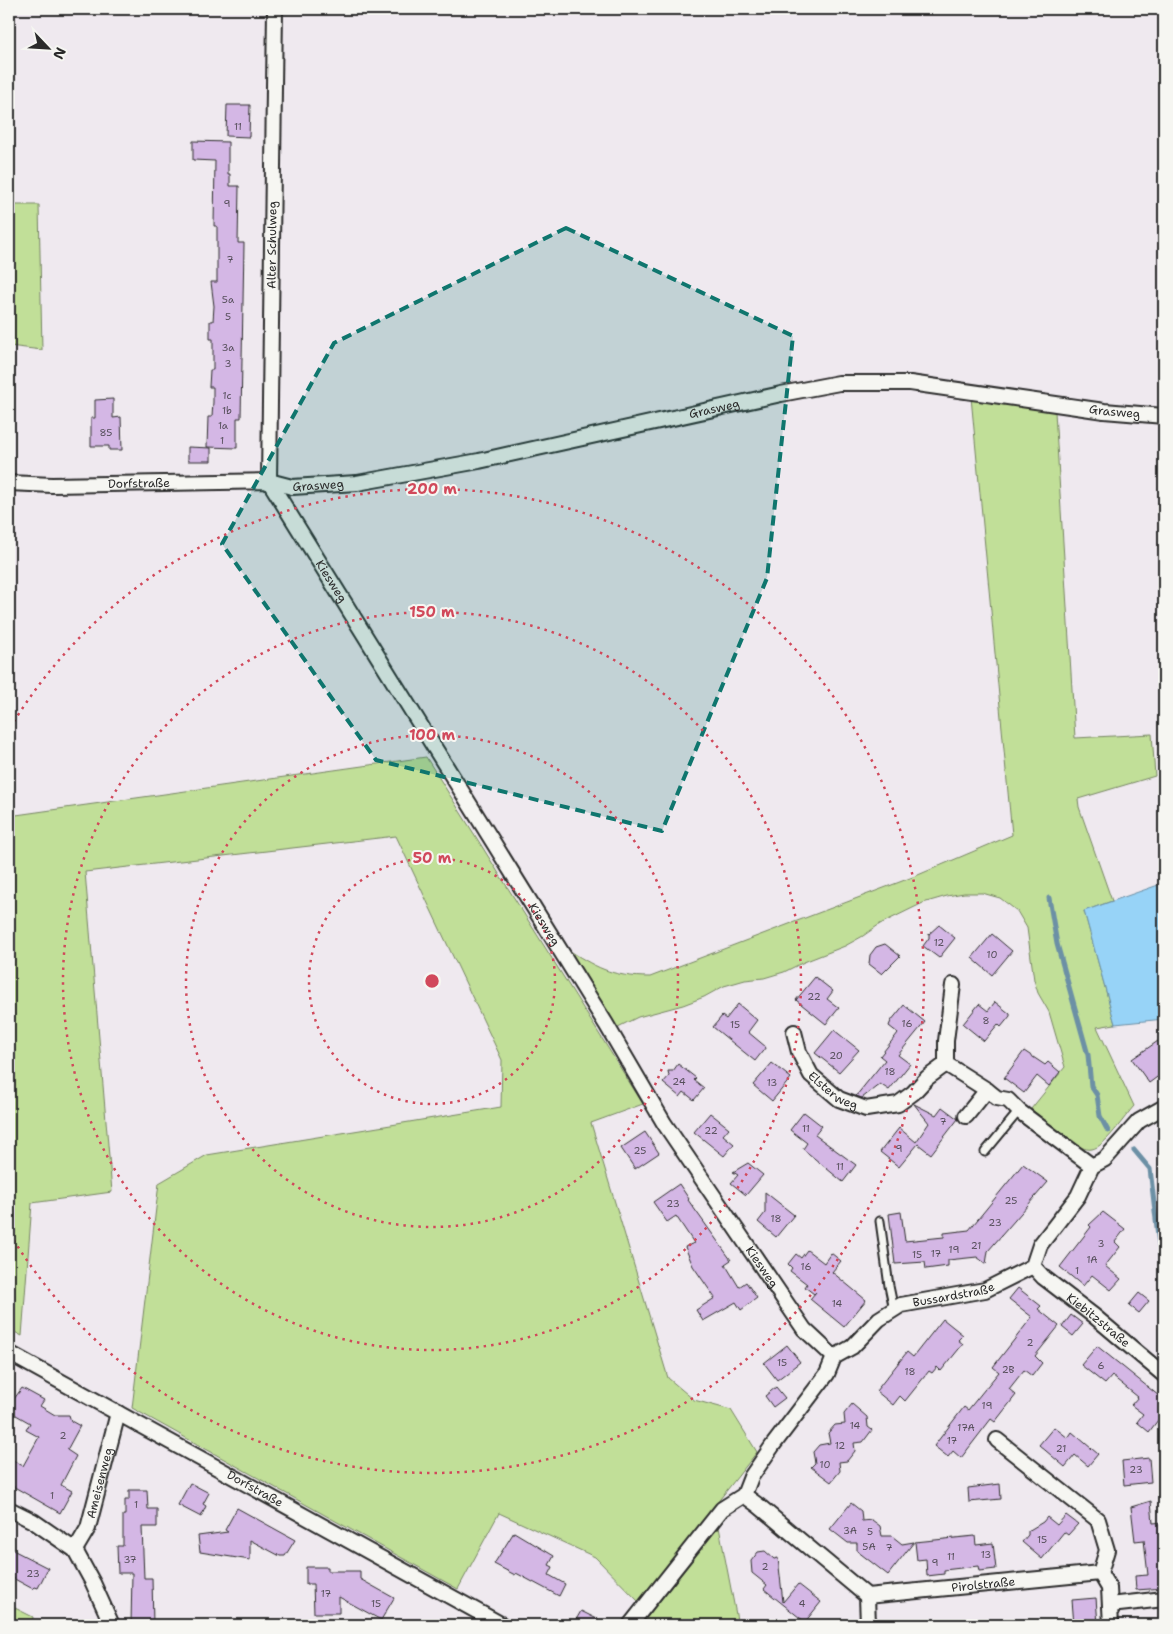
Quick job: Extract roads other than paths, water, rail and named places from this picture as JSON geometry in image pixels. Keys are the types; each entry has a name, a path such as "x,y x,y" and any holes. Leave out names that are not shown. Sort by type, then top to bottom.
{"street":[{"name":"Alter Schulweg","path":"269,481 276,9"},
{"name":"Grasweg","path":"269,481 292,487 357,483 488,459 839,383 910,383 1104,411 1164,416"},
{"name":"Dorfstraße","path":"9,483 52,485 269,481"},
{"name":"Kiesweg","path":"269,481 606,1024 664,1123 804,1329 834,1357"},
{"path":"953,985 946,1041 946,1064 998,1098 1008,1100 1092,1166"},
{"name":"Elsterweg","path":"794,1032 799,1052 811,1075 839,1099 866,1109 898,1104 946,1064"},
{"path":"966,1116 987,1090"},
{"path":"1032,1266 1040,1245 1078,1196 1092,1166 1105,1159 1140,1121 1164,1107"},
{"name":"Bussardstraße","path":"834,1357 852,1347 879,1319 902,1306 985,1290 1032,1266"},
{"name":"Kiebitzstraße","path":"1032,1266 1164,1375"},
{"name":"Dorfstraße","path":"9,1353 502,1625"},
{"path":"630,1625 722,1510 744,1496 751,1478 773,1445 827,1374 834,1357"},
{"name":"Ameisenweg","path":"75,1550 88,1528 118,1413"},
{"path":"997,1440 1098,1520 1107,1550 1100,1572 1108,1588 1111,1625"},
{"path":"744,1496 759,1506 867,1596 868,1625"},
{"path":"9,1509 33,1521 75,1550 93,1583 112,1625"},
{"name":"Pirolstraße","path":"867,1596 1100,1572"},
{"path":"1110,1605 1164,1599"}],"lane":[{"path":"985,1152 1019,1110"},
{"path":"880,1221 894,1310"}],"water":[{"path":"1164,883 1164,1019 1115,1024 1084,911"}],"waterway":[{"path":"1049,898 1057,944 1088,1055 1091,1086 1097,1095 1100,1116 1108,1131"},
{"path":"1134,1150 1150,1169 1164,1286"}]}
